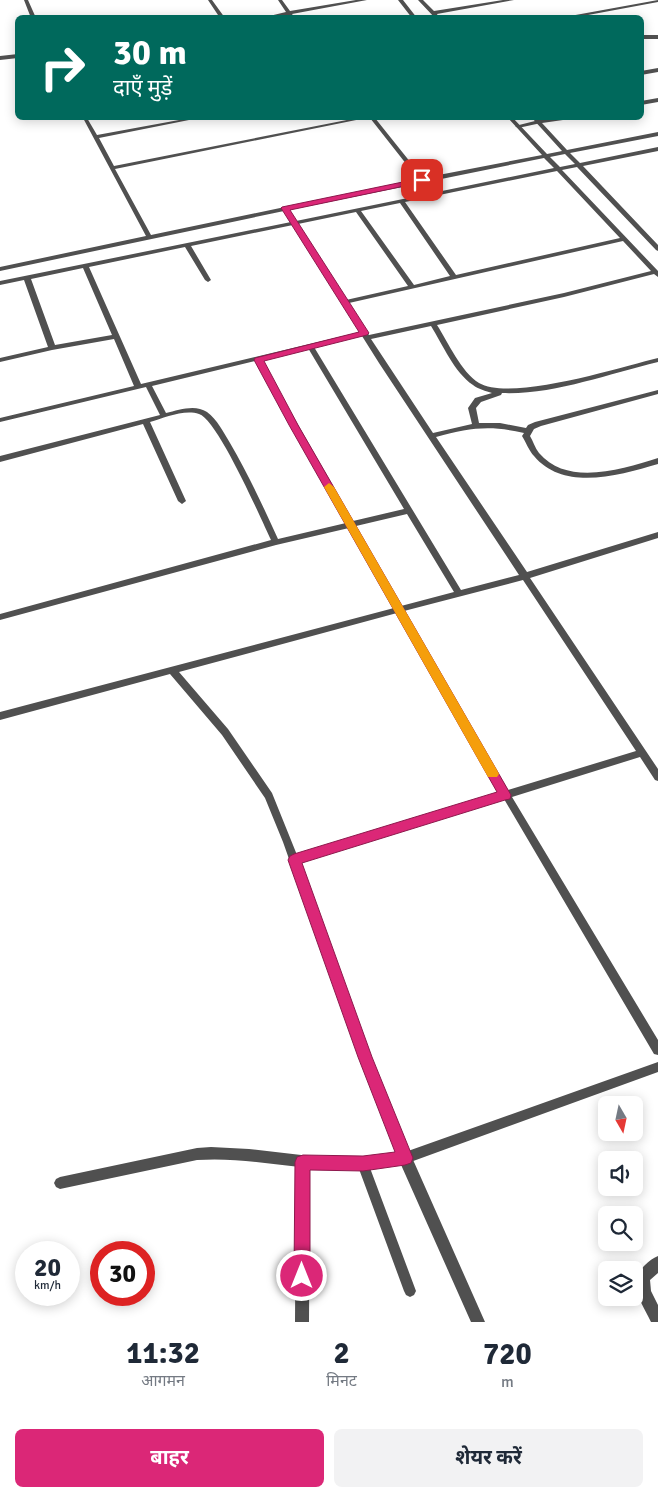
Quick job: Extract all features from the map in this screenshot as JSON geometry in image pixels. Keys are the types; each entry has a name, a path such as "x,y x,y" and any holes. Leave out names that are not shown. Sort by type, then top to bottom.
{"street":[{"path":"518,126 537,120"},
{"path":"405,1158 478,1322"},
{"path":"302,1322 303,1162"},
{"path":"658,1263 643,1277 644,1292 658,1320"}],"lane":[{"path":"26,0 33,15"},
{"path":"210,0 220,15"},
{"path":"280,0 291,15 365,0"},
{"path":"400,0 412,15"},
{"path":"420,0 435,15 512,0"},
{"path":"578,15 658,1"},
{"path":"644,38 658,38"},
{"path":"0,58 15,56"},
{"path":"644,72 658,70"},
{"path":"644,102 658,100"},
{"path":"86,120 149,237"},
{"path":"96,137 185,120"},
{"path":"112,168 353,120"},
{"path":"374,120 422,180"},
{"path":"512,120 657,274"},
{"path":"537,120 658,249"},
{"path":"0,268 422,180 658,134"},
{"path":"0,284 658,148"},
{"path":"401,201 454,277"},
{"path":"285,208 366,336 641,753 654,763 658,778"},
{"path":"357,210 412,287"},
{"path":"345,302 624,239"},
{"path":"187,244 208,280"},
{"path":"85,266 138,386"},
{"path":"0,420 311,346 564,296 657,274"},
{"path":"27,278 52,348"},
{"path":"433,323 472,381 487,390 501,392 523,391 575,381 658,360"},
{"path":"0,360 116,336"},
{"path":"311,346 459,594"},
{"path":"258,360 505,795 658,1050"},
{"path":"148,384 164,416"},
{"path":"476,424 472,408 478,400 501,392"},
{"path":"432,436 476,424 502,424 527,431 538,424 658,392"},
{"path":"0,459 164,416 191,410 199,411 211,418 227,445 276,542"},
{"path":"146,422 182,501"},
{"path":"527,431 528,443 542,459 557,471 568,474 616,472 658,461"},
{"path":"0,617 276,542 410,511"},
{"path":"0,714 459,594 525,576 658,535"},
{"path":"172,670 225,732 269,796 365,1057 405,1158"},
{"path":"294,860 641,753"},
{"path":"60,1184 197,1154 216,1152 240,1152 303,1162 363,1164 405,1158 658,1067"},
{"path":"363,1164 410,1291"}],"slow traffic":[{"path":"329,487 493,774"}],"route":[{"path":"302,1276 303,1162 363,1164 405,1158 332,969 294,860 505,795 258,360 364,333 285,208 422,180"}]}
